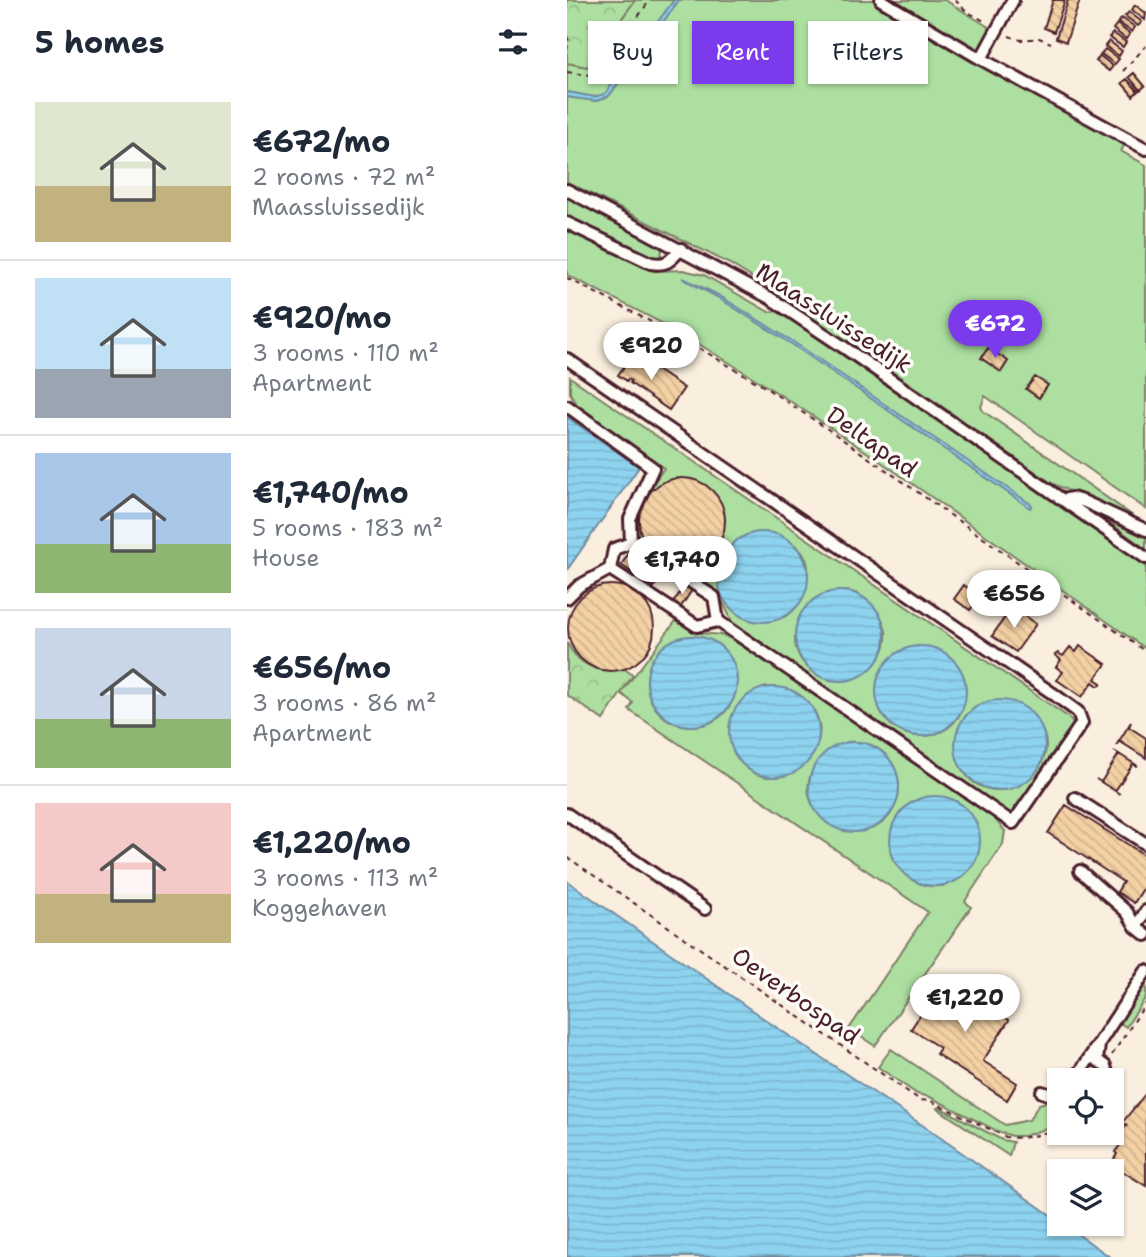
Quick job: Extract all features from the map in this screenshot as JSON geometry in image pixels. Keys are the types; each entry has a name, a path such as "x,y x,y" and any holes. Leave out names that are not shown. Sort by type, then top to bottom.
{"street":[{"path":"881,0 981,59 1145,147"},
{"path":"981,59 1013,0"},
{"name":"Maassluissedijk","path":"567,190 771,298 1146,558"},
{"path":"567,223 652,263 661,265 669,262 681,249"},
{"path":"568,362 1052,693 1078,712 1082,723 1013,823 718,621 697,625 610,569"},
{"path":"567,406 653,468 630,519 631,543"},
{"name":"Maassluissedijk","path":"1063,500 1072,498 1085,502 1146,530"},
{"path":"631,543 714,597 718,621"},
{"path":"567,598 579,586 610,569 614,549 631,543"},
{"path":"1075,798 1146,844"},
{"path":"567,814 705,909"},
{"path":"1080,871 1128,912 1136,927 1146,935"},
{"path":"1136,927 1146,911"},
{"path":"1083,1068 1146,971"},
{"path":"1099,1044 1097,1060 1105,1066"},
{"path":"1042,1092 1047,1094"}],"path":[{"path":"567,72 588,75 601,69 650,0"},
{"path":"567,36 567,50"},
{"path":"1123,71 1146,46"},
{"name":"Deltapad","path":"567,278 682,338 760,384 1146,652"},
{"name":"Oeverbospad","path":"567,857 920,1100 931,1101 996,1133 1018,1139 1047,1131"},
{"path":"1105,1066 1146,1003"}],"green space":[{"path":"567,0 635,0 620,21 588,21 588,66 567,63"},
{"path":"635,0 674,0 659,21 620,21"},
{"path":"679,0 945,0 992,29 975,61 1125,144 1121,151 1146,165 1146,509 985,396 981,407 1146,525 1051,483 907,382 728,263 567,182 567,97 596,101 609,96 618,84 678,84 678,21 664,21"},
{"path":"567,63 587,67 588,84 612,84 605,94 594,97 567,92"},
{"path":"567,197 658,245 662,250 661,256 656,258 567,216"},
{"path":"567,230 656,271 683,270 704,275 769,312 779,311 1146,566 1146,649 919,488 745,372 641,312 567,275"},
{"path":"570,377 1068,717 1075,726 1017,815 1006,814 736,630 722,600 679,569 647,552 637,532 639,510 664,468 579,408 570,393","holes":["760,532 777,535 793,544 804,556 808,575 799,602 789,614 766,621 748,619 734,611 724,598 719,583 720,567 726,552 740,540","839,591 855,593 871,604 882,619 885,646 880,657 858,677 846,681 826,677 811,670 801,659 795,631 809,605 822,596","918,646 938,651 953,661 962,675 965,691 963,707 955,721 942,731 924,736 905,733 890,724 881,711 877,695 879,679 886,664 899,652","1000,701 1011,703 1042,730 1046,741 1042,761 1036,771 1020,785 1000,790 982,786 968,777 959,763 956,748 958,732 966,717 980,707"]},
{"path":"1095,512 1146,533 1146,549"},
{"path":"678,618 700,633 723,635 755,654 994,818 1005,831 1003,844 965,901 971,907 875,1046 849,1029 928,912 629,710 633,703 621,693","holes":["690,636 711,641 725,651 734,666 736,682 733,698 725,712 712,722 694,726 675,723 661,714 651,701 647,685 649,669 656,654 670,643","767,687 784,689 797,694 816,714 818,740 812,754 801,766 787,775 763,776 748,769 737,757 731,742 730,726 736,710 748,696","848,742 869,744 884,753 894,767 898,783 897,799 891,814 879,825 861,831 839,828 828,822 813,806 809,795 812,772 838,746","938,798 959,804 969,813 978,828 947,885 926,886 915,881 897,865 891,853 891,842 898,818 909,804 921,799"]},
{"path":"567,643 577,657 590,666 606,670 623,668 633,675 603,720 567,695"},
{"path":"1146,981 1146,997 1126,1027 1119,1022"},
{"path":"891,1049 1005,1125 1029,1120 1039,1104 1047,1102 1047,1128 1024,1136 1012,1136 997,1131 930,1097 917,1094 878,1067"},
{"path":"937,1108 1002,1140 1013,1142 1009,1156"}],"water":[{"path":"674,0 679,0 664,21 659,21"},
{"path":"612,84 618,84 609,96 596,101 567,97 567,92 594,97 605,94"},
{"path":"683,278 718,295 795,343 1032,505 1030,508 793,345"},
{"path":"567,417 639,467 567,570"},
{"path":"763,532 780,536 795,545 804,560 808,577 804,594 795,609 780,618 763,622 746,618 731,609 722,594 718,577 722,560 731,545 746,536"},
{"path":"840,591 857,594 872,604 882,619 885,636 882,653 872,668 857,678 840,681 823,678 808,668 798,653 795,636 798,619 808,604 823,594"},
{"path":"692,636 709,639 724,649 734,664 737,681 734,698 724,713 709,723 692,726 675,723 660,713 650,698 647,681 650,664 660,649 675,639"},
{"path":"921,646 938,650 953,659 962,674 966,691 962,708 953,723 938,732 921,736 904,732 889,723 880,708 876,691 880,674 889,659 904,650"},
{"path":"774,687 791,690 806,700 816,715 819,732 816,749 806,764 791,774 774,777 757,774 742,764 732,749 729,732 732,715 742,700 757,690"},
{"path":"1000,700 1017,704 1032,713 1041,728 1045,745 1041,762 1032,777 1017,786 1000,790 983,786 968,777 959,762 955,745 959,728 968,713 983,704"},
{"path":"854,742 871,745 886,755 896,770 899,787 896,804 886,819 871,829 854,832 837,829 822,819 812,804 809,787 812,770 822,755 837,745"},
{"path":"935,796 952,799 967,809 977,824 980,841 977,858 967,873 952,883 935,886 918,883 903,873 893,858 890,841 893,824 903,809 918,799"},
{"path":"567,881 1047,1213 1047,1236 1080,1236 1110,1257 567,1257"}],"building":[{"path":"1053,0 1065,0 1054,32 1044,28"},
{"path":"1068,0 1080,0 1066,42 1056,38"},
{"path":"1135,5 1146,13 1145,20 1132,10"},
{"path":"1129,12 1142,22 1138,26 1125,16"},
{"path":"1122,18 1135,27 1132,32 1118,22"},
{"path":"1117,24 1130,34 1126,39 1113,29"},
{"path":"1113,33 1126,42 1123,47 1109,37"},
{"path":"1109,41 1122,51 1119,56 1105,46"},
{"path":"1105,49 1119,59 1115,64 1101,54"},
{"path":"1100,56 1113,66 1109,71 1096,61"},
{"path":"1134,73 1145,86 1140,90 1129,77"},
{"path":"1127,79 1138,91 1133,96 1122,83"},
{"path":"988,348 1008,361 1001,372 981,358"},
{"path":"633,354 642,360 640,361 643,364 645,362 684,388 669,410 630,383 631,381 618,375"},
{"path":"1035,377 1048,385 1039,398 1026,389"},
{"path":"674,478 690,478 713,490 722,504 725,521 722,538 713,552 690,564 674,564 658,557 646,545 639,529 639,513 646,497 658,485"},
{"path":"629,553 662,575 654,587 621,565"},
{"path":"603,585 619,585 642,597 651,611 654,628 651,645 642,659 619,671 603,671 587,664 575,652 568,636 568,620 575,604 587,592"},
{"path":"685,585 692,590 680,608 673,603"},
{"path":"964,585 972,591 975,586 983,592 970,610 954,599"},
{"path":"1012,607 1036,624 1016,652 992,636"},
{"path":"1080,646 1106,664 1095,679 1101,685 1093,682 1082,697 1057,680 1063,672 1056,667 1061,660 1055,655 1058,653 1063,656 1070,647 1076,652"},
{"path":"1131,722 1129,727 1146,738 1146,758 1119,741"},
{"path":"1119,754 1138,766 1133,764 1115,791 1096,779 1101,782"},
{"path":"1066,805 1146,856 1146,884 1134,903 1117,892 1123,882 1048,833"},
{"path":"944,978 1009,1020 983,1061 1017,1083 1007,1100 936,1054 940,1048 911,1029"},
{"path":"1146,1093 1146,1186 1124,1172 1124,1159 1114,1159 1120,1145 1124,1145 1124,1129 1127,1125 1124,1120"}]}
